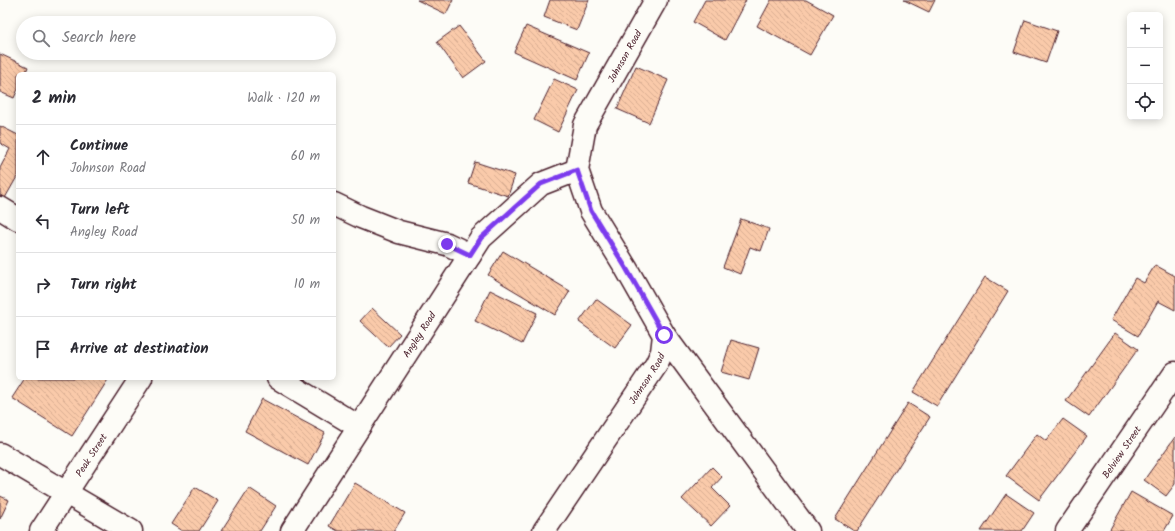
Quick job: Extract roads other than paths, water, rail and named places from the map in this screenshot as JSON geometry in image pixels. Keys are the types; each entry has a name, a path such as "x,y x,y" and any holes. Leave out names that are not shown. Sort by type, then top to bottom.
{"street":[{"name":"Johnson Road","path":"577,170 586,125 656,0"},
{"name":"Angley Road","path":"292,531 481,238 541,184 577,170"},
{"path":"577,170 591,211 626,268 664,335 808,531"},
{"path":"336,205 361,217 400,232 447,244 470,255"},
{"path":"0,208 16,218"},
{"name":"Johnson Road","path":"544,531 656,365 662,352 664,335"},
{"name":"Belview Street","path":"1067,531 1175,373"},
{"name":"Peak Street","path":"41,531 140,380"},
{"path":"281,380 359,428"},
{"path":"0,454 131,531"}]}
